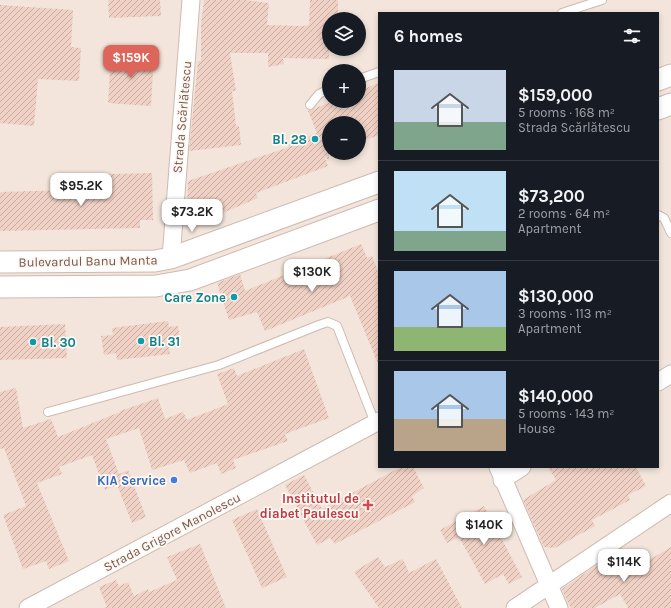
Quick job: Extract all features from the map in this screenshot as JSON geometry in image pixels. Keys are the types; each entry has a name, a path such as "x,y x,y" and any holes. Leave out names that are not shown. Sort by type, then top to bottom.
{"street":[{"name":"Strada Scărlătescu","path":"170,258 191,0"},
{"path":"659,80 671,75"},
{"path":"659,109 671,104"},
{"name":"Bulevardul Banu Manta","path":"0,262 155,261 170,258 378,182"},
{"name":"Bulevardul Banu Manta","path":"0,288 156,286 190,280 378,210"},
{"path":"659,381 671,374"},
{"name":"Strada Grigore Manolescu","path":"28,608 377,422"},
{"path":"518,468 500,473 559,608"},
{"path":"515,608 671,503"}],"lane":[{"path":"565,12 602,0"},
{"path":"366,77 378,72"},
{"path":"310,106 319,94 322,92"},
{"path":"659,216 664,218 671,233"},
{"path":"48,412 219,365 328,322 337,326 377,422"}],"shaded area":[{"path":"0,0 671,0 671,608 0,608"}],"building":[{"path":"108,0 160,0 161,16 109,18"},
{"path":"204,0 245,0 269,3 267,25 303,26 309,25 310,0 338,0 338,12 322,12 322,56 329,56 329,59 283,58 284,64 268,67 268,53 230,53 236,91 232,91 236,126 239,126 241,145 189,151 198,61 201,61 201,25"},
{"path":"0,5 73,10 71,47 81,48 79,81 38,79 34,126 0,123"},
{"path":"111,52 154,55 151,106 108,103"},
{"path":"378,83 378,135 366,140 366,116 322,116 322,160 326,160 328,166 256,193 258,198 220,214 218,209 199,217 187,207 188,181 289,147 288,144 317,133 308,111 322,105 322,108 366,108 366,88"},
{"path":"152,173 153,220 140,220 140,228 0,231 0,192 109,189 109,174"},
{"path":"361,244 367,258 372,256 378,271 378,364 350,296 265,331 257,312 229,320 217,283 240,274 245,291"},
{"name":"Bl. 31","path":"168,321 169,327 178,326 181,346 169,347 170,354 117,360 116,353 104,355 101,336 113,335 112,328"},
{"name":"Bl. 30","path":"65,324 67,358 0,360 0,327"},
{"path":"304,349 329,418 285,434 288,441 233,460 236,468 221,474 217,463 190,473 184,460 152,470 139,428 106,439 119,474 128,470 146,517 132,523 117,485 105,490 92,455 59,467 62,474 37,483 69,561 49,569 46,561 23,569 3,515 26,506 4,448 0,449 0,392 16,388 23,428 51,419 58,437 120,411 158,398 165,419 183,412 187,420 228,404 217,374 234,368 237,376"},
{"name":"Institutul de diabet Paulescu","path":"399,468 414,468 424,488 412,496 415,502 335,544 330,538 317,545 285,485 304,475 322,509"},
{"path":"549,468 637,468 646,486 628,495 630,500 592,520 595,526 555,548 544,547 523,500 556,480"},
{"path":"484,506 522,577 509,584 503,574 485,584 459,537 447,543 440,530"},
{"path":"257,509 287,577 262,588 232,520"},
{"path":"200,544 226,608 104,608 107,607 99,587 116,580 119,586 128,582 134,596 148,589 149,592 177,580 167,557"},
{"path":"671,547 671,608 628,608 620,594 595,608 571,608 568,603 562,589 622,548 634,569"},
{"path":"378,557 385,567 403,559 409,573 436,559 462,608 379,608 354,572"}],"place":[{"name":"Bl. 28","path":"315,139"},
{"name":"Care Zone","path":"234,297"},
{"name":"Bl. 31","path":"141,341"},
{"name":"Bl. 30","path":"33,342"},
{"name":"KIA Service","path":"174,480"},
{"name":"Institutul de diabet Paulescu","path":"368,505"}]}
